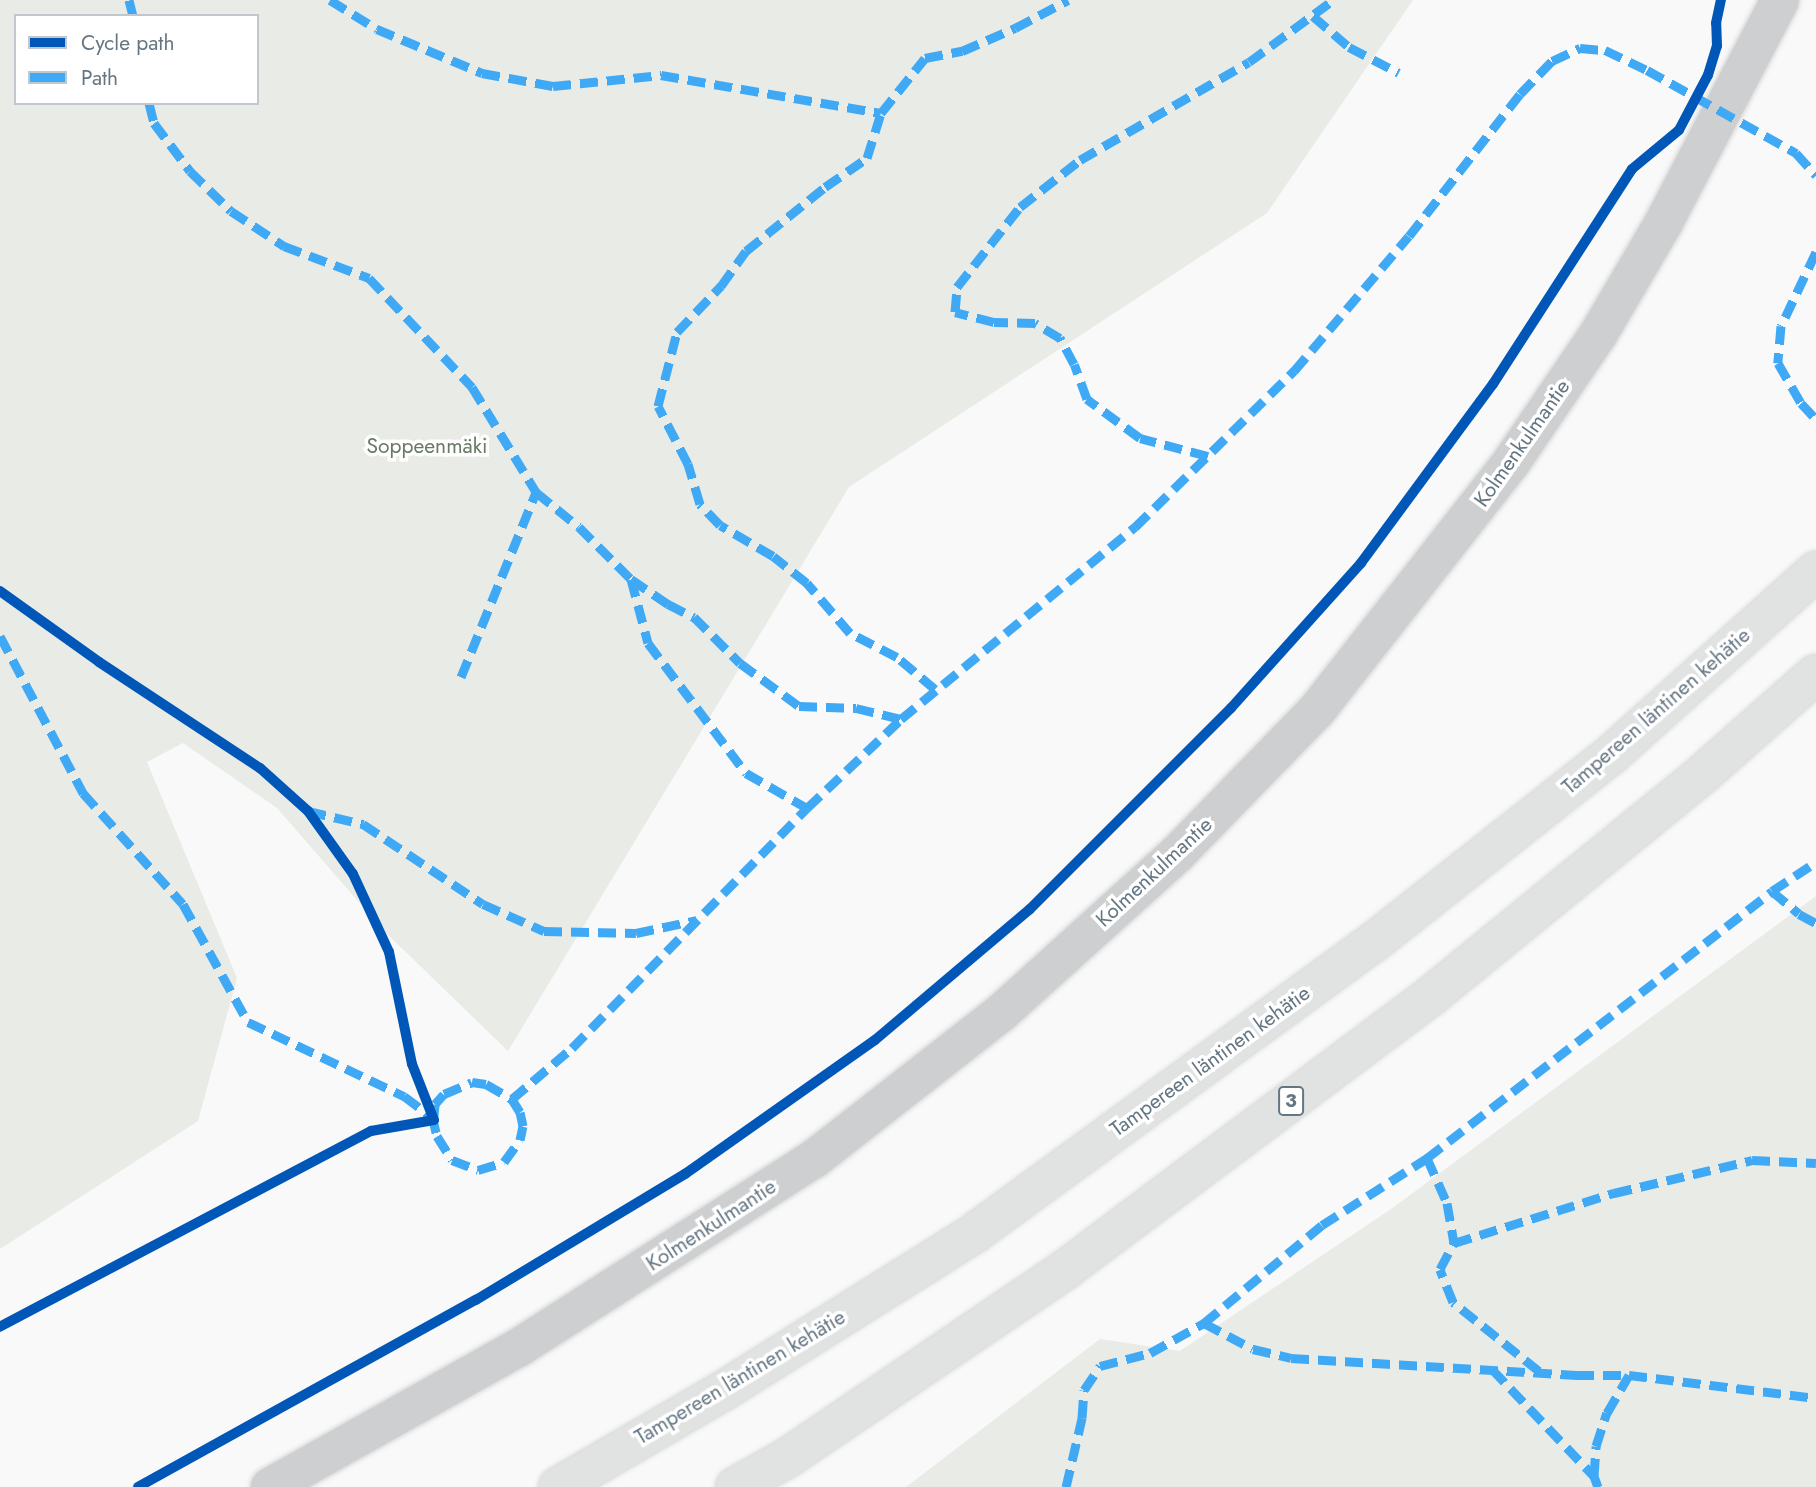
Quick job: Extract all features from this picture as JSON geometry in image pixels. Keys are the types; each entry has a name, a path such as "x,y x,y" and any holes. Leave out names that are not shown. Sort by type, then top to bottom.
{"highway":[{"name":"Tampereen läntinen kehätie","path":"558,1487 723,1391 976,1232 1385,933 1612,754 1816,571"},
{"name":"3","path":"736,1487 787,1458 1066,1269 1399,1020 1704,774 1816,674"}],"street":[{"name":"Kolmenkulmantie","path":"270,1487 518,1348 814,1159 1001,1013 1177,854 1317,710 1512,461 1599,333 1664,222 1780,0"}],"green space":[{"name":"Soppeenmäki","path":"0,0 1413,0 1267,213 849,487 508,1051 384,931 277,808 183,743 147,762 237,978 198,1121 0,1249"},
{"path":"1816,896 1816,1487 906,1487 1100,1339 1180,1351 1391,1209"}],"marked path":[{"path":"129,0 132,14"},
{"path":"330,0 377,29 482,73 553,86 661,75 881,113"},
{"path":"935,689 897,657 850,633 807,583 773,556 720,525 700,504 688,464 658,406 677,332 721,286 746,251 825,187 867,158 881,113 925,58 962,51 1015,28 1068,0"},
{"path":"1208,456 1140,438 1087,399 1074,364 1060,338 1035,323 994,322 955,312 957,287 1020,207 1080,160 1249,62 1333,0"},
{"path":"1313,16 1349,47 1399,73"},
{"path":"432,1115 437,1136 452,1160 478,1170 504,1162 520,1140 523,1126 520,1112 512,1099 572,1048 807,808 901,719 1135,527 1294,371 1409,236 1520,94 1552,61 1580,48 1605,50 1647,70 1796,153 1816,175"},
{"path":"150,105 154,123 190,171 231,211 284,246 369,278 472,387 536,492 579,527 631,579 668,604 694,617 740,663 799,706 856,708 901,719"},
{"path":"1816,252 1781,326 1778,363 1801,403 1816,419"},
{"path":"461,677 536,492"},
{"path":"631,579 648,643 746,773 807,808"},
{"path":"0,636 83,793 183,904 248,1022 404,1096 429,1115"},
{"path":"308,811 363,824 483,904 544,931 636,933 697,920"},
{"path":"1066,1487 1082,1418 1084,1390 1100,1366 1150,1353 1204,1323 1322,1225 1427,1158 1772,891 1816,862"},
{"path":"1772,891 1799,914 1816,923"},
{"path":"434,1116 435,1104 444,1094 472,1082 486,1084 512,1099"},
{"path":"1427,1158 1447,1203 1454,1243"},
{"path":"1539,1371 1453,1302 1440,1269 1454,1243 1614,1193 1752,1160 1816,1163"},
{"path":"1204,1323 1253,1349 1291,1358 1576,1375 1629,1375 1816,1398"},
{"path":"1492,1369 1594,1476"},
{"path":"1598,1487 1594,1476 1596,1446 1607,1413 1629,1375"}],"cycle path":[{"path":"138,1487 476,1300 685,1174 875,1040 1029,910 1231,708 1361,563 1493,384 1632,169 1679,130 1708,75 1717,46 1716,23 1721,0"},
{"path":"0,591 99,662 260,768 308,811 353,874 389,952 412,1064 434,1120 371,1131 0,1327"}]}
